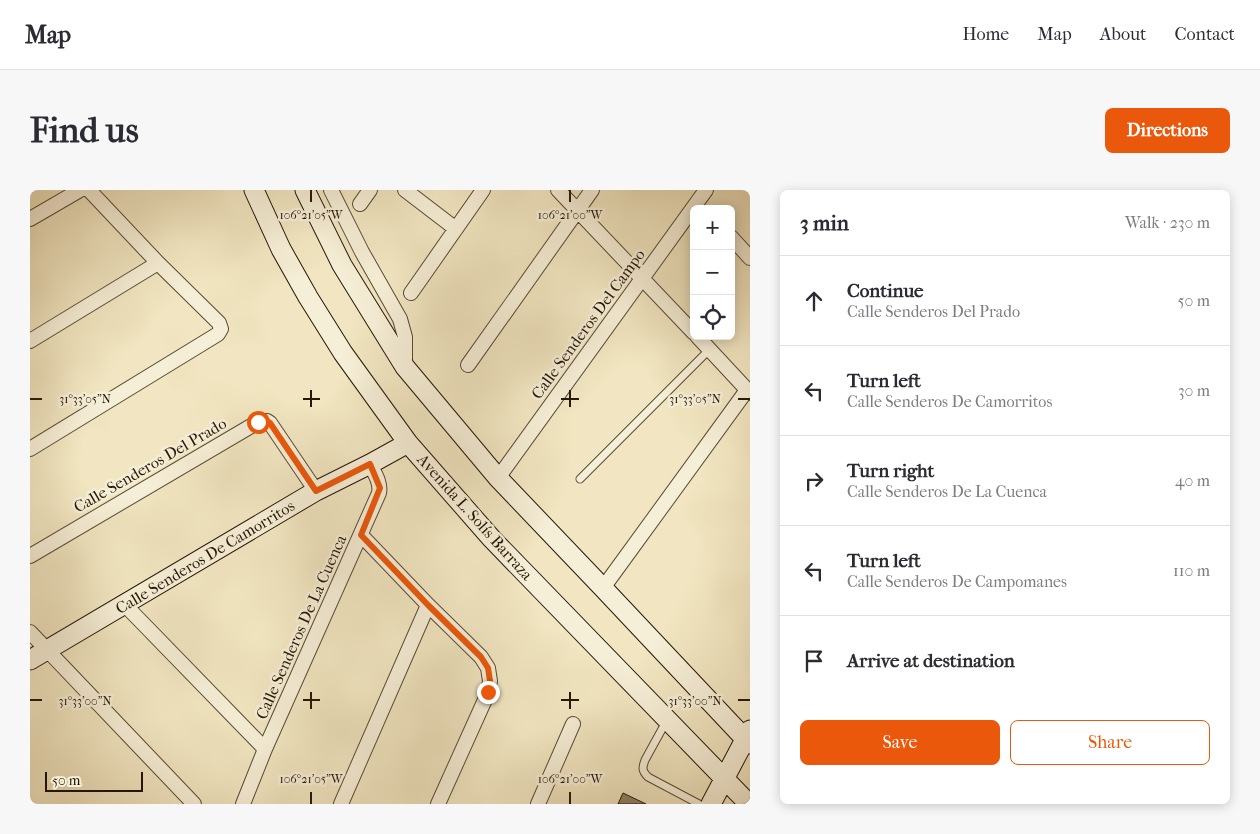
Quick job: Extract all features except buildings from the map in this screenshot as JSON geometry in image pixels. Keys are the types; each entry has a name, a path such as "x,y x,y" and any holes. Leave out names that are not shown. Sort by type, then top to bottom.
{"main road":[{"name":"Avenida L. Solís Barraza","path":"254,190 281,249 342,353 408,443 492,539 580,632 749,804"},
{"path":"304,190 342,265 405,367 498,478 748,738 711,804"},
{"name":"Calle Senderos De Camorritos","path":"30,660 316,491 408,443"}],"street":[{"path":"30,219 80,190"},
{"path":"30,449 220,332 219,323 158,263 89,190"},
{"path":"331,190 362,252 400,319 405,337 405,367"},
{"path":"360,204 370,190"},
{"path":"405,190 456,229"},
{"path":"411,293 483,190"},
{"path":"558,190 690,329"},
{"path":"468,365 592,190"},
{"name":"Calle Senderos Del Campo","path":"498,478 642,278 703,200"},
{"path":"735,242 750,258"},
{"path":"30,341 158,263"},
{"path":"603,588 749,391 700,340"},
{"name":"Calle Senderos Del Prado","path":"30,556 258,422 267,421 270,423 316,491"},
{"name":"Calle Senderos De La Cuenca","path":"243,804 265,749 361,535 380,488 370,464"},
{"path":"361,535 481,657 488,668 490,681 488,692 438,804"},
{"path":"125,605 265,749"},
{"path":"341,804 428,605"},
{"path":"30,632 194,804"},
{"path":"538,804 573,724"}],"lane":[{"path":"580,479 709,350"},
{"path":"668,720 645,760 642,767 643,772 648,777 699,804"}],"route":[{"path":"258,422 267,421 270,423 316,491 370,464 380,488 361,535 481,657 488,668 490,681 488,692"}]}
